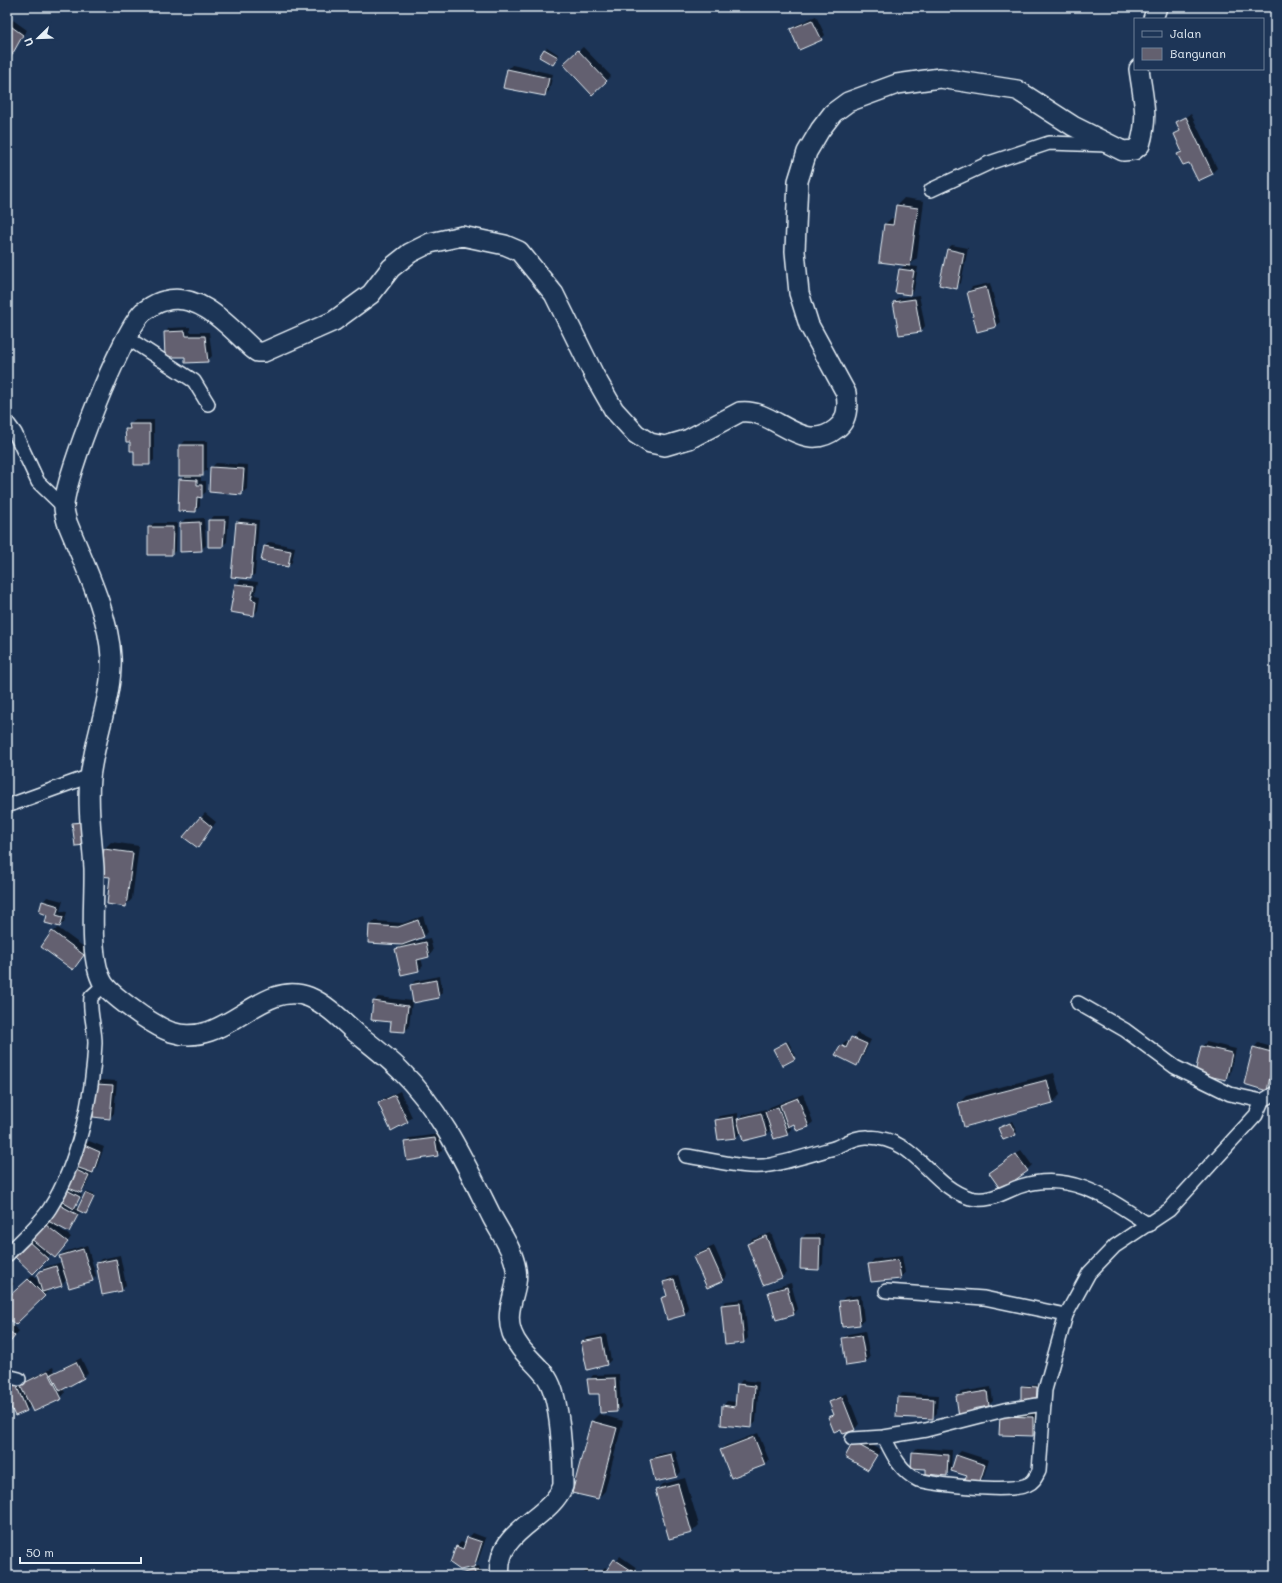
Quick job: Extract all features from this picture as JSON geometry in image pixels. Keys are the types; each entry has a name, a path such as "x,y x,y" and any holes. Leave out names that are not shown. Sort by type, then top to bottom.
{"street":[{"path":"1152,18 1157,7"},
{"path":"500,1576 500,1560 505,1547 546,1508 563,1486 558,1412 547,1378 523,1352 511,1332 509,1312 517,1274 510,1250 470,1170 440,1119 400,1070 334,1014 310,997 291,993 279,994 269,998 241,1016 217,1028 198,1033 180,1034 158,1026 139,1014 104,985 97,968 95,942 94,869 89,815 90,776 112,660 105,621 67,522 64,507 67,491 87,429 126,337 143,313 153,306 164,300 179,300 196,304 214,312 253,349 257,352 264,352 334,321 371,294 391,268 410,253 430,243 462,236 505,245 519,251 554,294 594,375 614,410 636,434 650,444 665,446 689,439 740,412 748,411 755,412 792,432 814,437 827,436 838,428 844,421 848,404 846,393 808,326 799,293 795,251 798,181 807,152 820,130 833,113 848,102 897,84 940,78 1017,90 1073,126 1112,146 1129,152 1140,145 1145,128 1144,102 1139,70"},
{"path":"931,190 989,163 1049,143 1112,146"},
{"path":"126,337 194,381 208,404"},
{"path":"7,422 15,433 30,469 38,482 64,507"},
{"path":"7,806 90,776"},
{"path":"7,1255 50,1209 73,1162 87,1110 95,1042 90,1005 91,997 104,985"},
{"path":"1078,1003 1125,1030 1175,1067 1230,1094 1262,1100 1275,1093"},
{"path":"884,1437 901,1468 909,1476 918,1480 1003,1489 1020,1487 1035,1480 1039,1471 1045,1390 1066,1315 1089,1273 1115,1246 1169,1210 1256,1115 1262,1100"},
{"path":"686,1156 736,1164 768,1165 836,1147 867,1136 882,1138 910,1151 941,1181 957,1193 970,1198 986,1200 1020,1186 1059,1180 1082,1187 1112,1200 1149,1224"},
{"path":"886,1291 984,1298 1066,1315"},
{"path":"852,1439 884,1437 926,1430 1004,1410 1044,1404"}],"building":[{"path":"812,20 822,40 799,50 790,29"},
{"path":"8,24 23,35 8,62 7,26"},
{"path":"544,49 558,57 553,65 539,57"},
{"path":"578,50 607,81 592,95 563,64"},
{"path":"507,69 549,78 545,96 503,88"},
{"path":"1186,117 1213,174 1198,181 1189,163 1183,165 1177,154 1182,152 1174,134 1180,131 1176,122"},
{"path":"896,205 918,208 910,266 879,262 884,224 893,225"},
{"path":"947,249 964,253 957,289 939,285"},
{"path":"899,269 914,271 910,295 895,293"},
{"path":"986,287 996,327 977,332 967,292"},
{"path":"915,299 921,332 899,335 893,302"},
{"path":"185,331 186,336 205,336 208,362 185,363 185,357 165,357 164,332"},
{"path":"129,424 150,424 150,465 134,465 134,451 130,451 130,442 126,442 125,429 130,429"},
{"path":"179,445 203,445 203,476 179,476"},
{"path":"210,467 244,469 242,495 209,492"},
{"path":"179,479 197,480 197,485 202,485 202,498 197,497 196,512 178,511"},
{"path":"208,520 225,520 223,547 208,547"},
{"path":"200,522 202,551 180,552 180,523"},
{"path":"236,522 255,524 251,579 231,577"},
{"path":"148,527 173,527 172,555 148,555"},
{"path":"264,546 291,551 288,567 261,561"},
{"path":"235,584 254,586 251,599 256,601 254,616 230,612"},
{"path":"200,817 212,827 198,848 183,837"},
{"path":"83,822 86,845 75,846 72,823"},
{"path":"104,849 133,853 126,907 107,904 110,877 100,876"},
{"path":"42,901 59,906 56,915 63,917 60,927 45,923 47,915 39,912"},
{"path":"418,920 424,937 402,945 368,943 369,925 398,927"},
{"path":"52,931 84,955 73,970 41,947"},
{"path":"426,942 429,957 417,960 419,971 401,975 395,949"},
{"path":"436,980 439,998 413,1003 410,985"},
{"path":"373,1001 408,1006 405,1032 390,1031 391,1022 371,1020"},
{"path":"851,1037 867,1044 857,1066 835,1055 841,1045 846,1048"},
{"path":"786,1042 795,1059 782,1066 773,1049"},
{"path":"1201,1046 1232,1053 1226,1080 1195,1073"},
{"path":"1253,1047 1275,1053 1267,1091 1244,1084"},
{"path":"1047,1080 1053,1103 964,1127 958,1103"},
{"path":"96,1084 113,1085 110,1119 93,1117"},
{"path":"395,1095 408,1122 391,1131 378,1103"},
{"path":"798,1098 809,1127 797,1131 794,1124 788,1127 780,1105"},
{"path":"778,1107 788,1135 774,1139 765,1112"},
{"path":"761,1113 767,1135 743,1141 737,1119"},
{"path":"733,1117 736,1138 718,1140 715,1120"},
{"path":"1010,1123 1016,1135 1003,1140 998,1128"},
{"path":"435,1138 438,1156 407,1161 404,1142"},
{"path":"84,1145 100,1152 93,1173 76,1167"},
{"path":"1016,1154 1028,1171 1001,1190 989,1173"},
{"path":"74,1169 89,1176 81,1193 66,1187"},
{"path":"65,1189 80,1197 74,1209 59,1200"},
{"path":"85,1193 94,1197 86,1214 77,1210"},
{"path":"58,1204 78,1215 69,1232 48,1221"},
{"path":"42,1222 68,1242 55,1258 30,1238"},
{"path":"766,1236 782,1278 763,1285 747,1244"},
{"path":"801,1238 820,1238 819,1270 800,1269"},
{"path":"28,1241 48,1259 33,1274 14,1256"},
{"path":"83,1249 93,1281 69,1288 59,1256"},
{"path":"709,1250 723,1281 707,1288 693,1257"},
{"path":"116,1259 122,1291 102,1295 96,1263"},
{"path":"898,1260 901,1279 871,1282 868,1264"},
{"path":"56,1266 62,1286 42,1292 37,1275 40,1271"},
{"path":"28,1279 45,1296 15,1325 7,1316 7,1298"},
{"path":"674,1279 685,1315 667,1320 661,1298 667,1296 663,1282"},
{"path":"787,1287 794,1315 776,1320 768,1292"},
{"path":"857,1299 860,1325 842,1327 839,1301"},
{"path":"740,1303 744,1343 725,1345 721,1305"},
{"path":"7,1329 15,1336 7,1346"},
{"path":"861,1335 866,1363 846,1366 842,1338"},
{"path":"602,1338 607,1365 587,1370 581,1342"},
{"path":"76,1362 84,1378 60,1391 51,1374"},
{"path":"48,1371 62,1399 33,1412 20,1385"},
{"path":"615,1378 617,1412 600,1413 599,1394 589,1394 587,1379"},
{"path":"7,1382 15,1382 27,1411 15,1416 7,1399"},
{"path":"737,1384 755,1386 752,1428 721,1425 722,1405 735,1407"},
{"path":"1021,1386 1037,1387 1036,1403 1021,1402"},
{"path":"987,1391 989,1406 973,1409 974,1414 959,1417 956,1396"},
{"path":"842,1397 855,1430 843,1434 841,1429 834,1432 828,1417 834,1415 829,1402"},
{"path":"897,1397 934,1399 933,1419 896,1417"},
{"path":"1000,1416 1033,1417 1033,1436 999,1435"},
{"path":"591,1421 617,1428 598,1499 572,1493"},
{"path":"754,1437 765,1465 731,1478 720,1450"},
{"path":"853,1442 877,1455 868,1470 845,1457"},
{"path":"912,1452 948,1455 947,1476 926,1474 926,1469 911,1468"},
{"path":"671,1454 677,1477 655,1482 650,1459"},
{"path":"956,1455 985,1465 979,1484 965,1479 967,1476 951,1471"},
{"path":"678,1484 692,1533 669,1539 655,1490"},
{"path":"467,1537 482,1542 474,1567 460,1570 450,1563 456,1546 463,1549"},
{"path":"614,1559 634,1572 631,1576 613,1576 606,1571"},
{"path":"474,1570 476,1576 460,1576 460,1574"}]}
